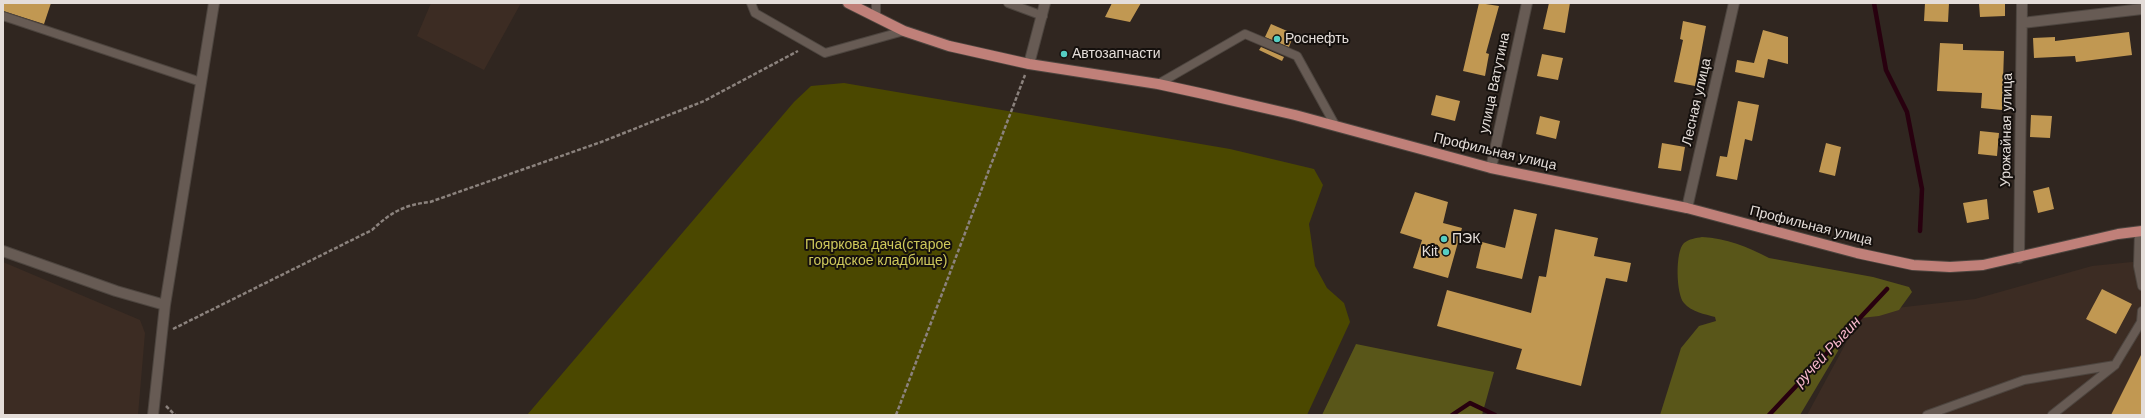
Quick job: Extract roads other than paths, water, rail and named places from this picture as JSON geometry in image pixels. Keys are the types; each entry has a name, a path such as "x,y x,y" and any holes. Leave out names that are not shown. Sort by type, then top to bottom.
{"main road":[{"name":"Профильная улица","path":"848,3 904,31 949,46 1029,64 1158,84 1335,125 1491,168 1687,208 1857,253 1913,264 1966,266 1984,265 2118,234 2140,231"}],"street":[{"path":"153,415 166,305 214,3"},
{"path":"1029,64 1045,3"},
{"name":"улица Ватутина","path":"1491,168 1527,3"},
{"name":"Лесная улица","path":"1687,208 1734,3"},
{"name":"Урожайная улица","path":"2019,258 2022,3"},
{"path":"2022,23 2142,10"},
{"path":"3,251 116,292 166,305"}],"lane":[{"path":"751,3 755,13 825,53 904,31"},
{"path":"876,3 876,17"},
{"path":"1008,3 1042,16"},
{"path":"3,16 201,82"},
{"path":"1158,84 1245,34 1297,56 1335,125"},
{"path":"2140,231 2138,266 2142,286"},
{"path":"2052,415 2115,364 2141,322 2142,312"},
{"path":"1927,415 2024,380 2115,364"}],"waterway":[{"name":"ручей Рыгин","path":"1874,3 1886,70 1907,112 1922,189 1920,231"},
{"name":"ручей Рыгин","path":"1769,415 1887,289"},
{"name":"ручей Рыгин","path":"1452,415 1470,403 1495,415"}],"place":[{"name":"Роснефть","path":"1277,39"},
{"name":"Автозапчасти","path":"1064,54"},
{"name":"ПЭК","path":"1444,239"},
{"name":"Kit","path":"1446,252"}],"park label":[{"name":"Пояркова дача(старое городское кладбище)","path":"878,254"}]}
